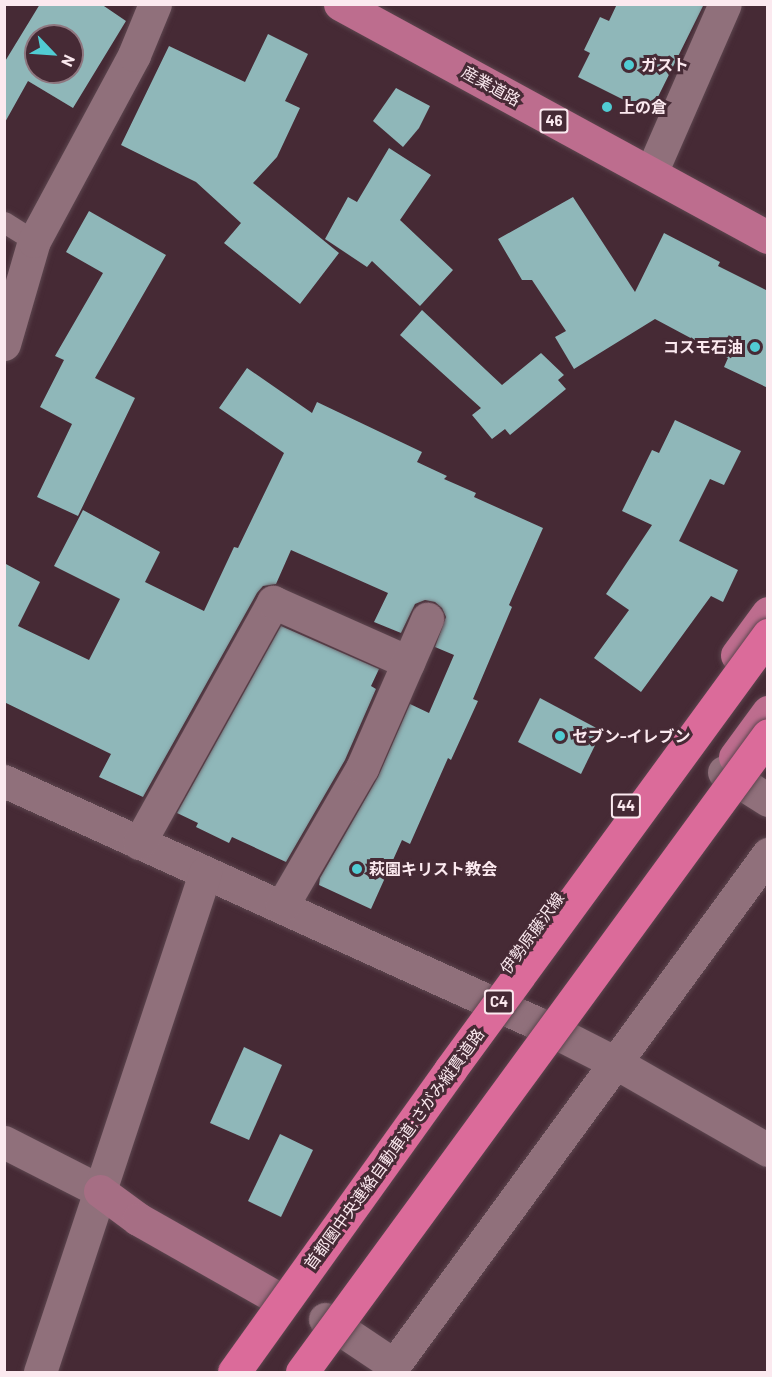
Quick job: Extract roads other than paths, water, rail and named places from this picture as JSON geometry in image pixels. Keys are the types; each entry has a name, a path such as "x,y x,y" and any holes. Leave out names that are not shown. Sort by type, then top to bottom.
{"highway":[{"name":"首都圏中央連絡自動車道;さがみ縦貫道路","path":"234,1372 450,1070 768,635"},
{"path":"302,1372 768,735"}],"main road":[{"name":"産業道路","path":"340,4 768,237"},
{"name":"伊勢原藤沢線","path":"216,1372 484,999 768,613"},
{"path":"286,1372 768,712"}],"street":[{"path":"4,344 34,241 134,55 155,4"},
{"path":"651,173 725,4"},
{"path":"139,843 273,602 408,662"},
{"path":"282,906 362,768 427,619"},
{"path":"724,772 768,800"},
{"path":"4,781 539,1024 616,1063 768,1150"},
{"path":"325,1319 392,1369 768,854"},
{"path":"40,1372 205,873"},
{"path":"4,1142 100,1191 138,1220 272,1295"}],"lane":[{"path":"4,222 34,241"}],"place":[{"name":"ガスト","path":"629,65"},
{"name":"上の倉","path":"607,107"},
{"name":"コスモ石油","path":"755,347"},
{"name":"セブン-イレブン","path":"560,736"},
{"name":"萩園キリスト教会","path":"357,869"}]}
